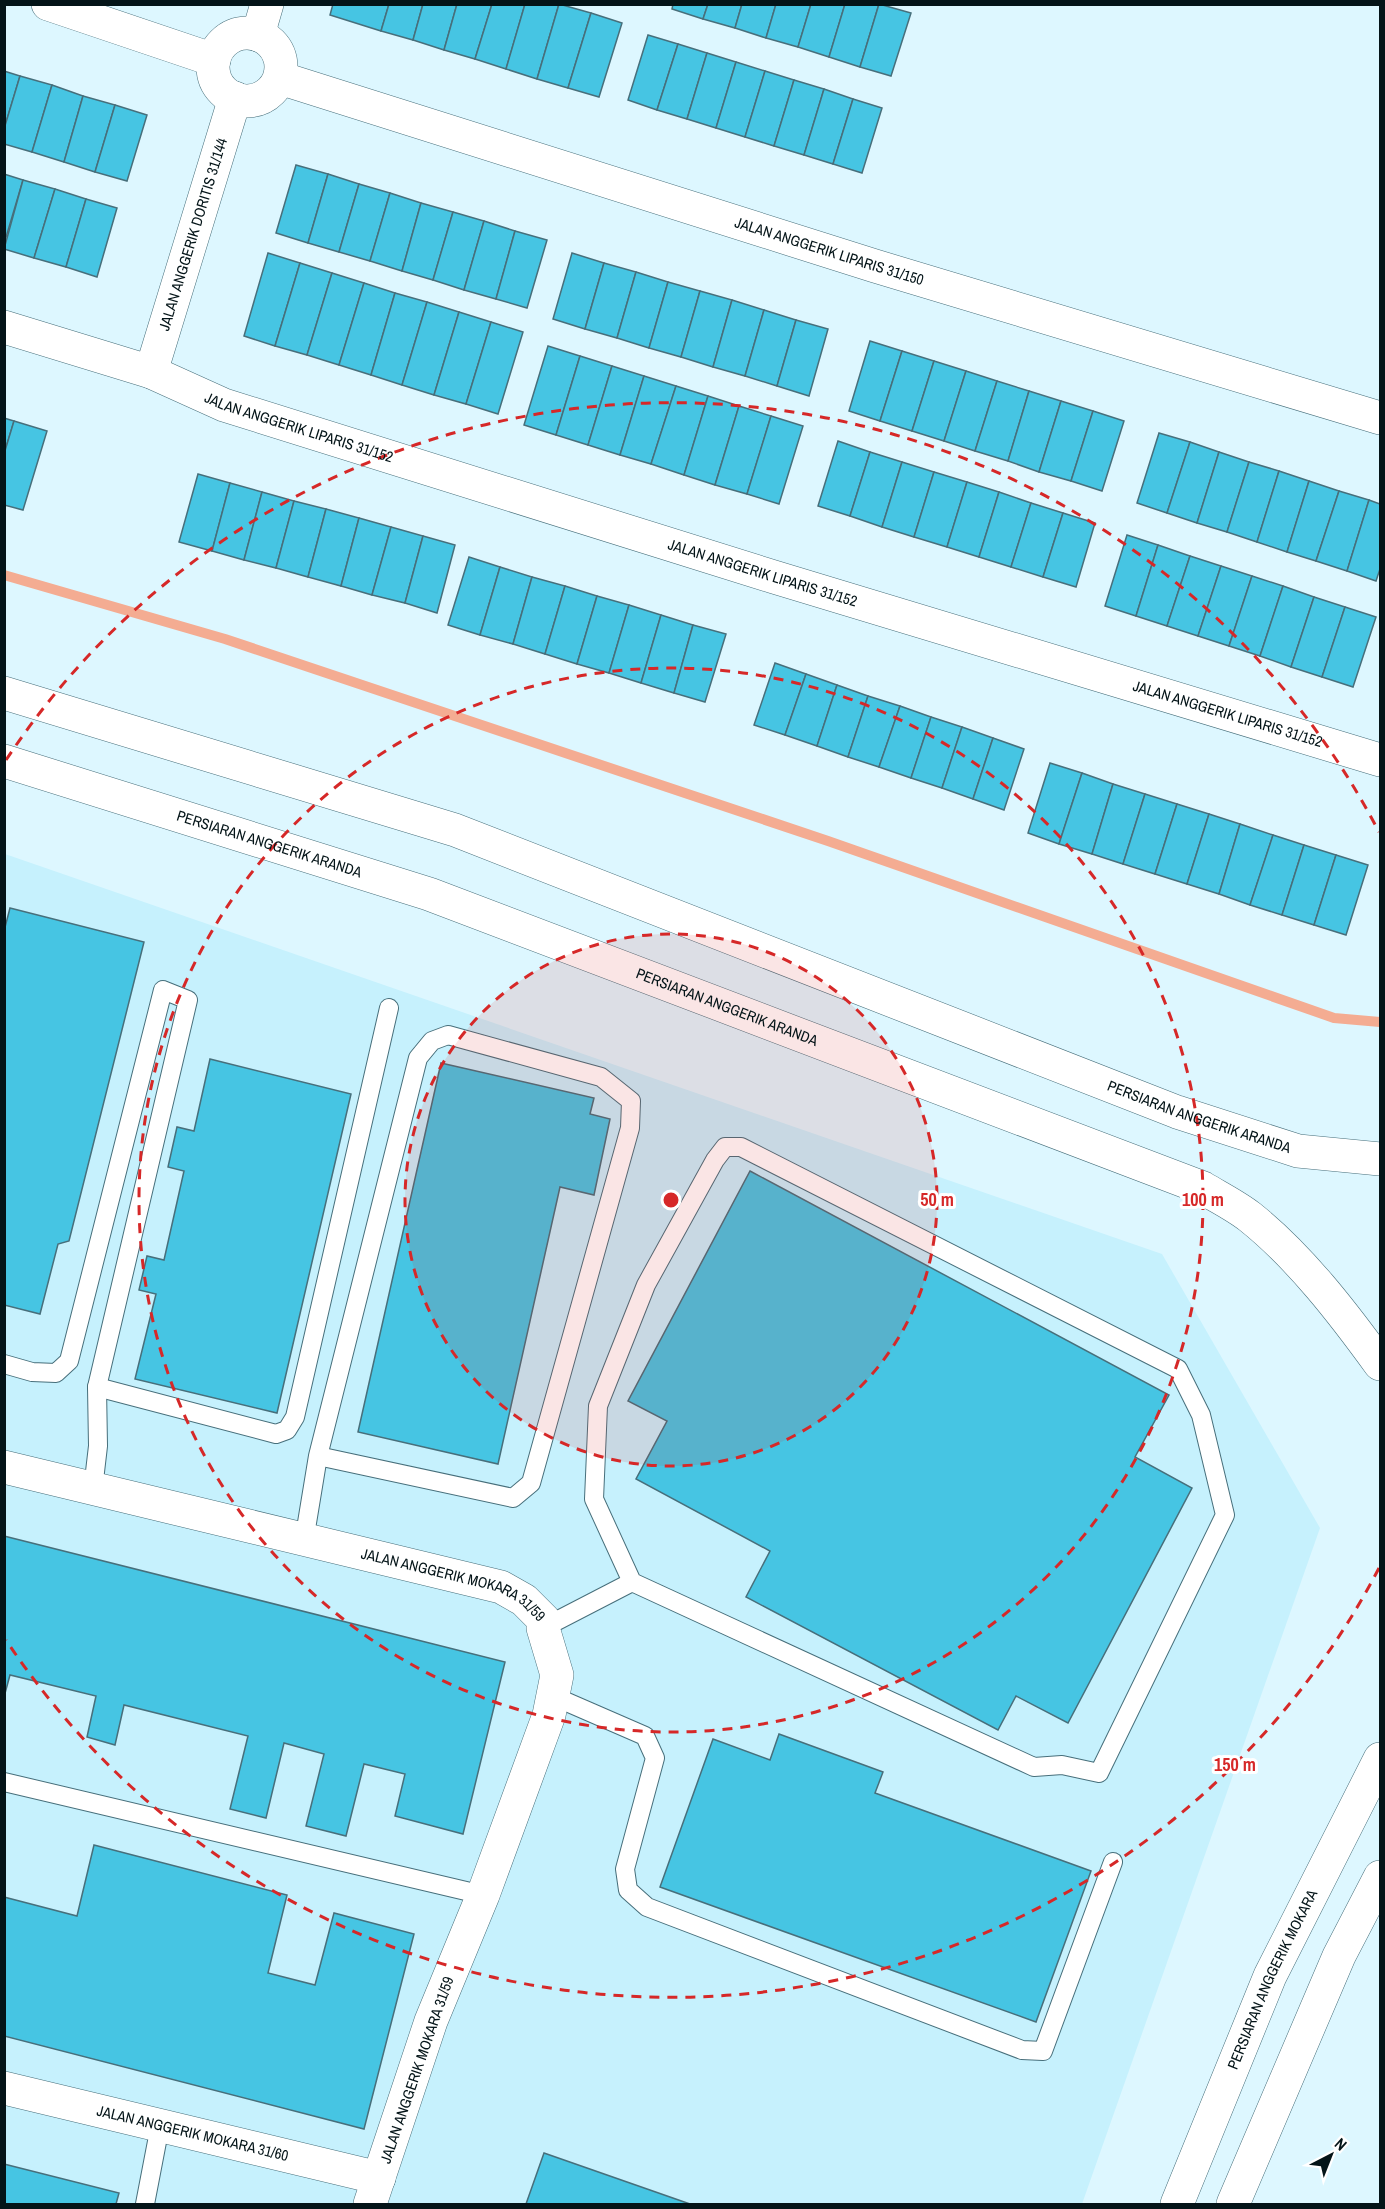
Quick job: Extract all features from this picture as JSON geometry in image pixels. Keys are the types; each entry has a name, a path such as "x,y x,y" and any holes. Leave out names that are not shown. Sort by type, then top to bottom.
{"street":[{"path":"48,4 214,60"},
{"path":"262,20 269,41 281,61 280,78 270,93 262,98 248,101 235,98 224,92 215,78 214,60 220,46 231,37 245,33 262,20"},
{"name":"JALAN ANGGERIK LIPARIS 31/150","path":"280,78 875,266 1380,418"},
{"name":"JALAN ANGGERIK DORITIS 31/144","path":"151,372 235,98"},
{"name":"JALAN ANGGERIK LIPARIS 31/152","path":"4,327 151,372 224,405 752,570 1380,760"},
{"name":"PERSIARAN ANGGERIK ARANDA","path":"4,693 455,830 1177,1112 1298,1151 1380,1158"},
{"name":"PERSIARAN ANGGERIK ARANDA","path":"4,761 429,894 1203,1188 1249,1217 1295,1260 1353,1326 1380,1364"},
{"name":"JALAN ANGGERIK MOKARA 31/59","path":"4,1467 501,1587 524,1600 544,1620 543,1628 557,1676 549,1715 483,1895 430,2021 374,2192"},
{"name":"PERSIARAN ANGGERIK MOKARA","path":"1177,2205 1270,1976 1380,1759"},
{"path":"1233,2205 1339,1956 1380,1878"},
{"name":"JALAN ANGGERIK MOKARA 31/60","path":"4,2088 160,2126 374,2192"}],"lane":[{"path":"4,1364 32,1372 56,1373 69,1361 163,990 188,1000 97,1387 99,1446 93,1489"},
{"path":"97,1387 276,1434 287,1430 295,1417 389,1008"},
{"path":"304,1541 318,1455 418,1058 432,1041 448,1035 601,1077 631,1101 630,1128 531,1482 513,1498 318,1455"},
{"path":"741,1147 1178,1369 1201,1415 1225,1515 1099,1773 1062,1765 1034,1767 632,1582 594,1498 598,1406 646,1286 715,1160 725,1148 741,1147"},
{"path":"543,1628 632,1582"},
{"path":"553,1696 645,1736 655,1758 625,1869 628,1890 646,1907 1023,2050 1043,2051 1113,1862"},
{"path":"4,1782 483,1895"},
{"path":"145,2205 160,2126"}],"shaded area":[{"path":"5,854 1162,1254 1320,1528 1082,2204 5,2204"}],"building":[{"path":"333,4 389,4 381,31 330,15"},
{"path":"389,4 423,4 413,40 381,31"},
{"path":"423,4 457,4 444,50 413,40"},
{"path":"457,4 492,4 475,59 444,50"},
{"path":"492,4 525,4 506,69 475,59"},
{"path":"525,4 559,4 537,79 506,69"},
{"path":"559,4 591,13 568,88 537,79"},
{"path":"673,4 708,4 703,19 672,9"},
{"path":"708,4 742,4 735,28 703,19"},
{"path":"742,4 776,4 766,38 735,28"},
{"path":"776,4 811,4 798,47 766,38"},
{"path":"811,4 845,4 829,57 798,47"},
{"path":"845,4 879,4 860,67 829,57"},
{"path":"879,4 911,13 891,76 860,67"},
{"path":"591,13 622,23 599,97 568,88"},
{"path":"648,35 678,44 657,110 628,100"},
{"path":"678,44 707,53 687,119 657,110"},
{"path":"707,53 736,62 716,128 687,119"},
{"path":"736,62 765,71 745,137 716,128"},
{"path":"4,71 20,76 4,129"},
{"path":"765,71 794,80 774,146 745,137"},
{"path":"20,76 52,85 32,152 4,144 4,129"},
{"path":"794,80 824,89 804,155 774,146"},
{"path":"52,85 83,96 64,162 32,152"},
{"path":"824,89 853,99 833,164 804,155"},
{"path":"83,96 115,105 95,172 64,162"},
{"path":"853,99 882,108 862,173 833,164"},
{"path":"115,105 147,115 127,181 95,172"},
{"path":"296,165 328,174 308,243 276,233"},
{"path":"4,174 23,180 4,244"},
{"path":"328,174 359,184 339,252 308,243"},
{"path":"23,180 55,189 34,258 4,249"},
{"path":"359,184 390,193 370,261 339,252"},
{"path":"55,189 86,199 66,267 34,258"},
{"path":"390,193 421,203 402,271 370,261"},
{"path":"86,199 117,208 97,277 66,267"},
{"path":"421,203 453,212 433,280 402,271"},
{"path":"453,212 484,221 464,290 433,280"},
{"path":"484,221 515,231 496,299 464,290"},
{"path":"515,231 547,240 527,308 496,299"},
{"path":"268,253 300,263 275,346 244,336"},
{"path":"572,253 604,263 585,329 553,319"},
{"path":"300,263 332,273 307,355 275,346"},
{"path":"604,263 636,272 617,338 585,329"},
{"path":"636,272 668,282 649,348 617,338"},
{"path":"332,273 364,283 339,365 307,355"},
{"path":"668,282 700,291 681,357 649,348"},
{"path":"364,283 395,293 371,375 339,365"},
{"path":"700,291 732,300 713,367 681,357"},
{"path":"395,293 427,302 402,385 371,375"},
{"path":"732,300 764,310 745,376 713,367"},
{"path":"427,302 459,312 434,395 402,385"},
{"path":"764,310 796,320 777,386 745,376"},
{"path":"459,312 491,322 466,404 434,395"},
{"path":"796,320 828,329 809,396 777,386"},
{"path":"491,322 523,332 498,414 466,404"},
{"path":"870,341 902,351 880,421 849,411"},
{"path":"548,346 580,356 556,435 524,425"},
{"path":"902,351 934,361 912,431 880,421"},
{"path":"580,356 612,366 588,445 556,435"},
{"path":"934,361 966,371 944,441 912,431"},
{"path":"612,366 644,376 620,455 588,445"},
{"path":"966,371 997,381 975,451 944,441"},
{"path":"644,376 676,386 651,464 620,455"},
{"path":"997,381 1029,391 1008,461 975,451"},
{"path":"676,386 708,396 684,475 651,464"},
{"path":"1029,391 1061,401 1039,472 1008,461"},
{"path":"708,396 739,406 715,485 684,475"},
{"path":"1061,401 1093,411 1071,481 1039,472"},
{"path":"739,406 771,416 747,494 715,485"},
{"path":"1093,411 1124,421 1102,491 1071,481"},
{"path":"771,416 803,426 779,504 747,494"},
{"path":"4,418 14,421 4,454"},
{"path":"14,421 47,431 23,510 4,505 4,454"},
{"path":"1159,433 1190,442 1167,513 1137,503"},
{"path":"838,441 870,452 850,516 818,506"},
{"path":"1190,442 1219,452 1197,523 1167,513"},
{"path":"870,452 902,462 882,527 850,516"},
{"path":"1219,452 1249,462 1227,532 1197,523"},
{"path":"902,462 934,472 914,537 882,527"},
{"path":"1249,462 1279,471 1257,542 1227,532"},
{"path":"1279,471 1309,481 1287,552 1257,542"},
{"path":"934,472 967,482 947,547 914,537"},
{"path":"198,474 230,483 212,551 179,542"},
{"path":"1309,481 1339,491 1316,561 1287,552"},
{"path":"967,482 999,492 979,557 947,547"},
{"path":"230,483 262,492 244,560 212,551"},
{"path":"1339,491 1369,500 1347,571 1316,561"},
{"path":"262,492 294,501 276,568 244,560"},
{"path":"999,492 1031,503 1011,567 979,557"},
{"path":"1369,500 1380,504 1380,569 1376,581 1347,571"},
{"path":"294,501 326,509 308,577 276,568"},
{"path":"1031,503 1063,513 1043,577 1011,567"},
{"path":"326,509 359,518 341,586 308,577"},
{"path":"1063,513 1095,523 1076,587 1043,577"},
{"path":"359,518 391,527 372,595 341,586"},
{"path":"391,527 423,536 405,603 372,595"},
{"path":"1127,535 1158,545 1136,616 1105,606"},
{"path":"423,536 455,545 437,613 405,603"},
{"path":"1158,545 1190,556 1167,626 1136,616"},
{"path":"1190,556 1221,566 1198,636 1167,626"},
{"path":"469,557 500,567 480,635 448,625"},
{"path":"1221,566 1252,576 1229,646 1198,636"},
{"path":"500,567 532,577 513,644 480,635"},
{"path":"1252,576 1283,586 1260,656 1229,646"},
{"path":"532,577 565,586 545,654 513,644"},
{"path":"565,586 597,596 577,664 545,654"},
{"path":"1283,586 1314,597 1291,667 1260,656"},
{"path":"597,596 629,605 609,673 577,664"},
{"path":"1314,597 1345,607 1322,677 1291,667"},
{"path":"629,605 661,615 641,683 609,673"},
{"path":"1345,607 1376,617 1353,687 1322,677"},
{"path":"661,615 693,625 674,693 641,683"},
{"path":"693,625 726,634 705,702 674,693"},
{"path":"775,663 806,674 785,735 754,725"},
{"path":"806,674 837,685 817,746 785,735"},
{"path":"837,685 868,696 848,757 817,746"},
{"path":"868,696 900,706 879,767 848,757"},
{"path":"900,706 931,717 911,778 879,767"},
{"path":"931,717 962,727 942,788 911,778"},
{"path":"962,727 993,738 973,799 942,788"},
{"path":"993,738 1024,749 1004,810 973,799"},
{"path":"1050,763 1082,773 1059,844 1028,833"},
{"path":"1082,773 1113,784 1092,854 1059,844"},
{"path":"1113,784 1145,794 1123,864 1092,854"},
{"path":"1145,794 1177,804 1155,874 1123,864"},
{"path":"1177,804 1209,814 1187,884 1155,874"},
{"path":"1209,814 1240,824 1219,894 1187,884"},
{"path":"1240,824 1273,835 1250,905 1219,894"},
{"path":"1273,835 1304,845 1282,915 1250,905"},
{"path":"1304,845 1336,855 1314,925 1282,915"},
{"path":"1336,855 1368,865 1346,935 1314,925"},
{"path":"10,908 144,942 69,1241 58,1244 40,1314 4,1305 4,931"},
{"path":"210,1059 351,1094 277,1413 135,1379 156,1294 139,1290 147,1256 164,1260 184,1171 168,1167 177,1127 194,1131"},
{"path":"441,1063 594,1098 590,1114 610,1119 594,1195 560,1187 498,1464 358,1432"},
{"path":"750,1171 1169,1395 1135,1457 1192,1488 1068,1723 1016,1696 998,1730 746,1597 770,1551 636,1479 667,1421 628,1401"},
{"path":"4,1536 505,1662 463,1834 395,1816 405,1774 364,1764 346,1836 306,1826 324,1754 284,1743 266,1818 230,1809 248,1736 124,1705 115,1745 87,1737 96,1696 10,1675 4,1697"},
{"path":"779,1734 883,1772 875,1793 1091,1871 1036,2022 660,1887 713,1739 770,1760"},
{"path":"94,1845 287,1895 268,1973 315,1985 334,1913 414,1934 364,2129 4,2036 4,1897 77,1916"},
{"path":"544,2153 690,2204 526,2204"},
{"path":"4,2164 119,2193 116,2204 4,2204"}],"waterway":[{"path":"4,575 225,639 828,841 1334,1018 1380,1022"}]}
